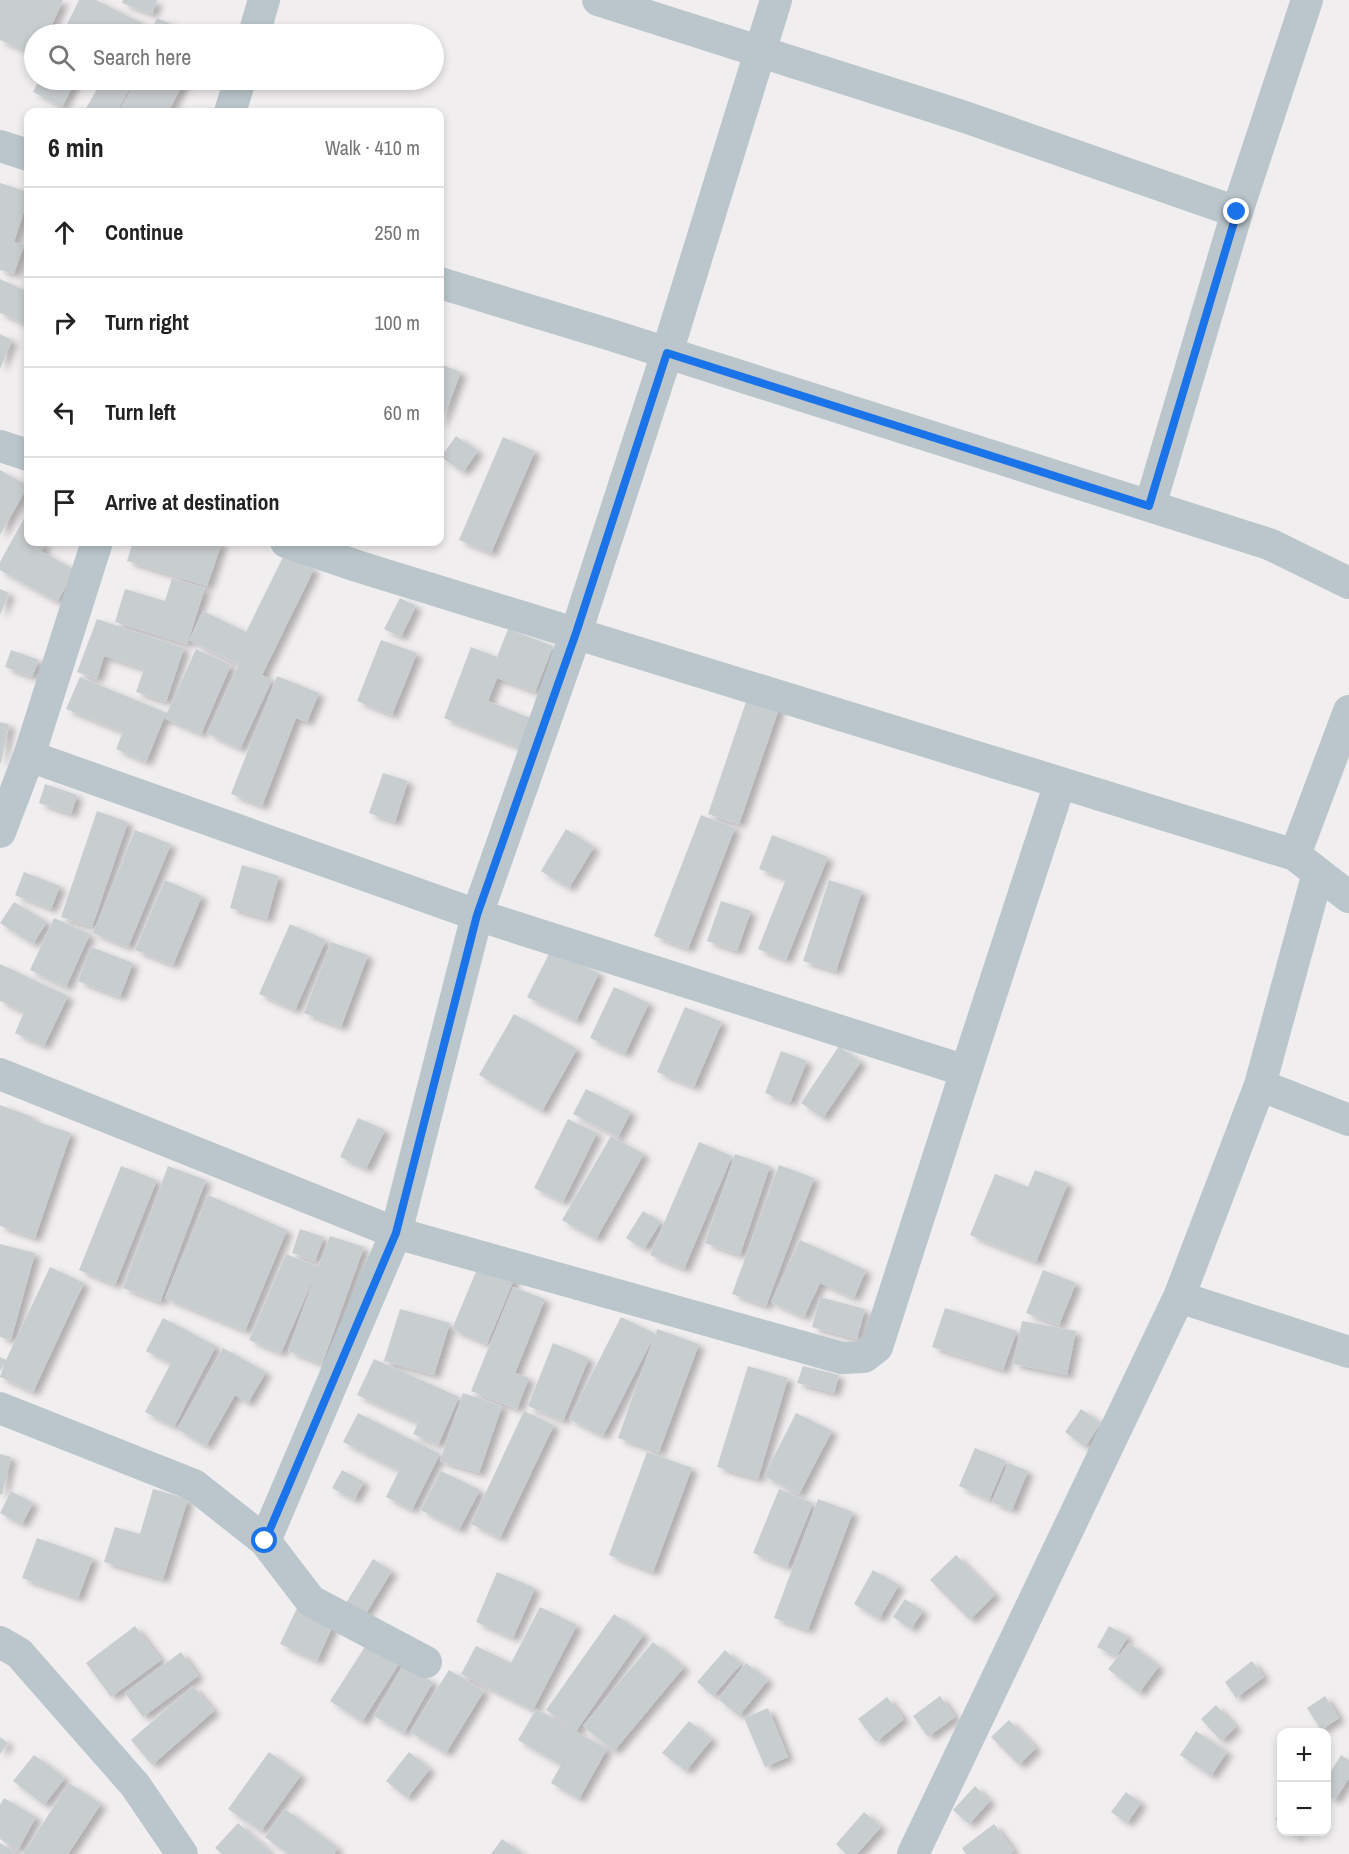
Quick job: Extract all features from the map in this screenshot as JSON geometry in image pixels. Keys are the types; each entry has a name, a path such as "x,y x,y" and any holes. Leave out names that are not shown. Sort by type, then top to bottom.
{"street":[{"path":"257,24 264,0"},
{"path":"598,0 962,116 1237,212"},
{"path":"265,1541 396,1233 477,915 576,633 667,353 776,0"},
{"path":"1149,506 1237,212 1307,0"},
{"path":"231,108 237,90"},
{"path":"0,146 24,154"},
{"path":"444,284 1269,544 1349,583"},
{"path":"0,446 24,454"},
{"path":"0,832 29,756 96,546"},
{"path":"299,546 1060,783 1307,864 1349,897"},
{"path":"913,1854 1179,1297 1260,1085 1307,864 1349,711"},
{"path":"29,756 477,915 966,1071"},
{"path":"0,1074 396,1233 842,1358 864,1357 877,1347 1060,783"},
{"path":"1260,1085 1349,1120"},
{"path":"1179,1297 1349,1352"},
{"path":"0,1408 194,1485 265,1541 311,1601 426,1662"},
{"path":"0,1642 19,1653 135,1785 182,1854"}],"building":[{"path":"0,0 63,0 52,24 24,24 24,50 0,40"},
{"path":"79,0 96,0 144,24 67,24"},
{"path":"123,0 157,0 152,14 122,3"},
{"path":"157,18 171,24 154,24"},
{"path":"34,90 71,90 62,107 33,92"},
{"path":"96,90 129,90 119,108 86,108"},
{"path":"131,90 180,90 170,108 121,108"},
{"path":"0,183 24,191 24,211 14,242 24,245 14,274 0,270"},
{"path":"0,279 24,290 24,323 0,313"},
{"path":"0,334 12,340 0,369"},
{"path":"444,366 461,372 444,417"},
{"path":"456,436 478,451 463,472 444,459 444,453"},
{"path":"503,437 535,451 491,553 459,540"},
{"path":"0,470 24,484 24,493 0,535"},
{"path":"24,518 24,546 44,546 41,551 75,570 57,602 0,570 0,562"},
{"path":"132,546 221,546 207,586 127,561"},
{"path":"284,555 314,569 262,675 272,680 240,749 207,733 239,664 189,640 203,611 246,632"},
{"path":"172,578 205,588 187,644 115,622 125,589 165,601"},
{"path":"0,589 9,593 0,615"},
{"path":"400,598 416,606 401,637 384,629"},
{"path":"97,619 184,648 166,702 136,692 144,669 104,656 97,679 77,672"},
{"path":"508,629 553,646 535,692 497,678 488,701 535,720 523,749 444,718 471,647 497,657"},
{"path":"381,640 417,653 392,715 357,701"},
{"path":"196,649 231,665 201,734 164,718 146,762 116,749 123,732 66,709 80,677 167,713"},
{"path":"11,650 39,660 32,677 5,667"},
{"path":"277,676 319,693 307,722 296,718 262,806 231,794"},
{"path":"748,696 780,706 739,824 708,814"},
{"path":"0,722 9,724 1,763 0,763"},
{"path":"383,773 408,781 395,822 369,813"},
{"path":"45,784 77,795 71,814 39,803"},
{"path":"97,811 128,822 92,927 61,917"},
{"path":"701,815 735,828 688,949 654,936"},
{"path":"566,829 594,847 569,888 541,871"},
{"path":"135,830 171,844 128,947 93,933"},
{"path":"772,835 828,857 786,960 758,949 786,879 759,869"},
{"path":"242,865 279,876 267,919 230,908"},
{"path":"24,872 60,886 51,909 15,895"},
{"path":"165,880 202,896 173,965 135,950"},
{"path":"829,880 862,891 836,971 803,961"},
{"path":"721,901 751,911 737,951 707,941"},
{"path":"14,902 47,922 33,944 0,923"},
{"path":"54,918 90,934 66,987 30,970"},
{"path":"290,924 326,940 295,1010 259,994"},
{"path":"331,942 368,955 341,1027 304,1013"},
{"path":"91,947 133,963 120,997 78,981"},
{"path":"551,950 599,973 576,1021 527,997"},
{"path":"0,964 68,996 44,1046 15,1033 24,1012 0,1001"},
{"path":"614,987 649,1003 625,1054 590,1038"},
{"path":"685,1007 722,1022 694,1087 657,1072"},
{"path":"514,1014 577,1049 542,1111 479,1075"},
{"path":"839,1046 861,1062 823,1118 801,1103"},
{"path":"781,1051 807,1061 790,1103 765,1093"},
{"path":"586,1089 631,1112 618,1137 573,1114"},
{"path":"0,1105 33,1117 32,1120 71,1133 35,1238 0,1226"},
{"path":"358,1118 385,1130 366,1169 340,1157"},
{"path":"568,1119 597,1133 563,1202 534,1188"},
{"path":"611,1136 644,1154 596,1239 562,1220"},
{"path":"699,1142 732,1156 684,1269 650,1255"},
{"path":"735,1154 770,1166 740,1255 705,1243"},
{"path":"779,1165 814,1178 766,1306 732,1294"},
{"path":"121,1166 157,1180 115,1285 79,1270"},
{"path":"168,1166 206,1180 160,1302 123,1288"},
{"path":"1035,1170 1068,1183 1036,1262 970,1235 995,1174 1028,1187"},
{"path":"208,1195 287,1230 245,1331 165,1298"},
{"path":"643,1211 661,1222 644,1249 626,1238"},
{"path":"300,1229 324,1237 315,1261 292,1253"},
{"path":"330,1236 364,1247 322,1364 288,1351 317,1270 281,1353 249,1340 286,1254 318,1267"},
{"path":"800,1240 866,1270 854,1298 820,1283 804,1317 771,1302"},
{"path":"0,1244 35,1253 11,1340 0,1337"},
{"path":"480,1262 515,1277 487,1344 452,1329"},
{"path":"50,1267 84,1283 33,1392 0,1377 4,1364 0,1371 0,1357 6,1360"},
{"path":"1043,1270 1076,1283 1059,1325 1026,1313"},
{"path":"513,1287 545,1299 515,1373 529,1378 517,1409 471,1391"},
{"path":"820,1297 865,1309 857,1339 812,1327"},
{"path":"945,1308 1017,1331 1003,1370 932,1347"},
{"path":"400,1309 450,1323 434,1375 384,1361"},
{"path":"621,1317 656,1334 657,1329 699,1344 659,1452 618,1438 655,1334 603,1436 569,1419"},
{"path":"163,1318 216,1346 174,1427 145,1412 171,1363 146,1351"},
{"path":"1022,1321 1076,1331 1067,1375 1013,1364"},
{"path":"553,1343 589,1358 563,1421 528,1406"},
{"path":"223,1348 266,1372 248,1403 235,1395 206,1446 177,1429"},
{"path":"374,1359 459,1397 438,1445 413,1434 418,1423 357,1395"},
{"path":"748,1366 788,1378 758,1479 717,1467"},
{"path":"803,1366 839,1375 834,1393 797,1383"},
{"path":"463,1393 502,1406 479,1473 440,1461"},
{"path":"1081,1409 1101,1423 1085,1447 1065,1432"},
{"path":"524,1411 554,1425 500,1538 471,1524"},
{"path":"358,1413 440,1454 412,1510 386,1497 399,1471 343,1442"},
{"path":"796,1413 832,1431 799,1494 764,1476"},
{"path":"975,1448 1006,1461 989,1500 959,1486"},
{"path":"647,1452 692,1468 653,1572 609,1555"},
{"path":"0,1454 11,1457 2,1495 0,1494"},
{"path":"1008,1463 1028,1471 1012,1510 992,1502"},
{"path":"342,1470 364,1482 354,1500 332,1488"},
{"path":"441,1471 480,1490 459,1530 421,1510"},
{"path":"153,1489 188,1499 163,1579 104,1562 115,1527 140,1534"},
{"path":"779,1489 813,1503 787,1567 753,1553"},
{"path":"11,1491 33,1503 22,1524 0,1513"},
{"path":"818,1499 853,1512 808,1630 774,1618"},
{"path":"37,1538 93,1558 78,1598 22,1578"},
{"path":"956,1555 995,1595 970,1620 930,1580"},
{"path":"373,1559 392,1571 365,1615 346,1603"},
{"path":"873,1570 899,1585 879,1619 854,1604"},
{"path":"497,1572 535,1588 513,1638 476,1622"},
{"path":"905,1599 923,1611 911,1629 893,1617"},
{"path":"298,1606 334,1623 317,1661 280,1644"},
{"path":"540,1607 577,1625 533,1710 461,1674 476,1646 511,1663"},
{"path":"614,1614 644,1634 576,1731 546,1710"},
{"path":"135,1626 161,1660 111,1697 86,1663"},
{"path":"1109,1626 1128,1636 1116,1657 1097,1647"},
{"path":"370,1639 402,1659 362,1722 330,1701"},
{"path":"653,1642 684,1667 614,1751 583,1726"},
{"path":"1129,1643 1159,1666 1139,1693 1108,1669"},
{"path":"725,1650 741,1664 713,1696 697,1682"},
{"path":"181,1652 198,1676 143,1717 125,1693"},
{"path":"1252,1661 1264,1677 1236,1698 1225,1682"},
{"path":"746,1663 768,1680 739,1716 718,1699"},
{"path":"403,1665 433,1682 404,1733 374,1716"},
{"path":"449,1670 484,1691 446,1753 410,1732"},
{"path":"193,1686 214,1711 152,1765 131,1740"},
{"path":"940,1696 955,1717 928,1737 913,1716"},
{"path":"1325,1696 1339,1718 1324,1728 1320,1728 1307,1708"},
{"path":"887,1697 904,1719 876,1742 858,1719"},
{"path":"1216,1705 1236,1727 1221,1741 1201,1719"},
{"path":"768,1708 788,1757 765,1767 744,1718"},
{"path":"536,1709 607,1749 579,1799 551,1783 561,1765 518,1740"},
{"path":"1009,1720 1036,1748 1019,1765 991,1737"},
{"path":"689,1721 712,1739 686,1771 662,1753"},
{"path":"1196,1731 1227,1752 1211,1776 1180,1755"},
{"path":"0,1737 8,1743 0,1754"},
{"path":"269,1752 301,1775 261,1831 228,1809"},
{"path":"409,1752 430,1769 407,1798 386,1781"},
{"path":"34,1755 65,1778 44,1805 13,1781"},
{"path":"1341,1755 1349,1760 1349,1778 1335,1800 1331,1798 1331,1771"},
{"path":"69,1783 101,1804 68,1854 23,1854"},
{"path":"975,1786 990,1801 969,1824 953,1810"},
{"path":"1126,1792 1141,1803 1127,1823 1111,1812"},
{"path":"4,1798 36,1817 18,1850 0,1839 0,1805"},
{"path":"285,1809 338,1848 334,1854 288,1854 265,1837"},
{"path":"864,1812 881,1827 857,1854 846,1854 836,1844"},
{"path":"238,1823 270,1852 268,1854 222,1854 215,1848"},
{"path":"994,1824 1014,1851 1010,1854 966,1854 962,1848"},
{"path":"502,1839 523,1854 491,1854"},
{"path":"0,1843 15,1852 0,1854"}],"route":[{"path":"265,1541 396,1233 477,915 576,633 667,353 1149,506 1237,212"}]}
